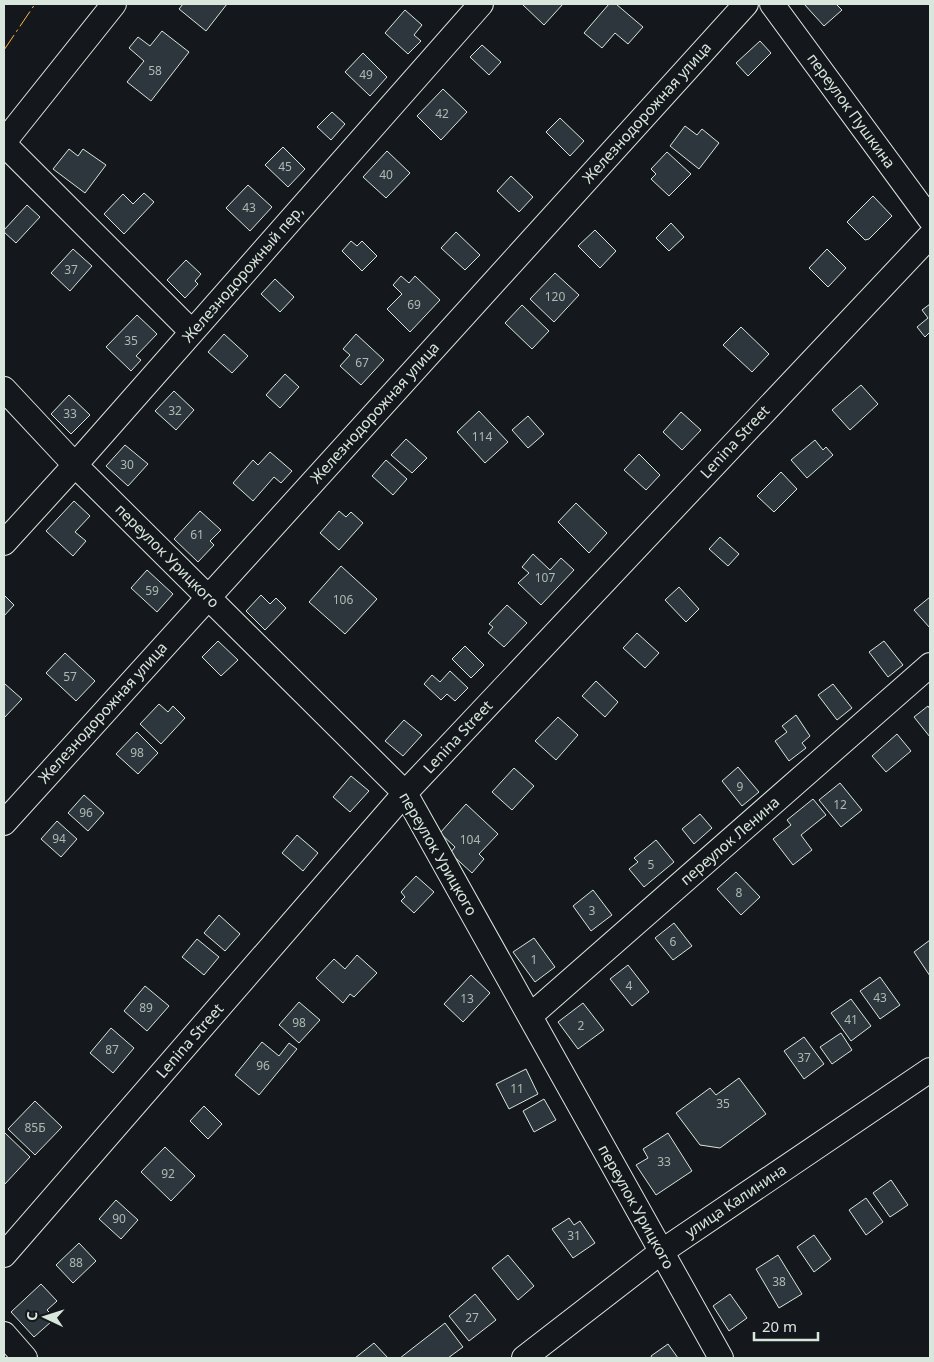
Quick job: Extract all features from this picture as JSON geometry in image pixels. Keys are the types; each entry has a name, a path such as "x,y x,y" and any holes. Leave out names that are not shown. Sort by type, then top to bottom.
{"street":[{"path":"114,4 4,143 192,332"},
{"name":"Железнодорожный пер,","path":"4,543 481,4"},
{"name":"Железнодорожная улица","path":"4,823 746,4"},
{"name":"переулок Пушкина","path":"772,4 930,219"},
{"name":"Lenina Street","path":"4,1255 405,793 930,236"},
{"name":"переулок Урицкого","path":"4,389 75,465 405,793 721,1358"},
{"name":"переулок Ленина","path":"530,1016 930,665"},
{"name":"улица Калинина","path":"524,1358 662,1252 930,1070"},
{"path":"4,1334 25,1358"}],"building":[{"path":"183,4 227,4 206,31 179,9"},
{"path":"522,4 563,4 544,25"},
{"path":"609,4 616,4 643,27 628,44 615,33 602,48 584,33"},
{"path":"804,4 836,4 842,10 824,26"},
{"path":"405,10 422,25 414,35 421,41 408,54 385,33"},
{"path":"162,31 189,52 151,101 127,82 144,61 129,48 138,37 150,46"},
{"path":"760,41 771,53 748,76 736,63"},
{"path":"482,45 501,62 489,75 470,57"},
{"path":"363,53 387,77 370,96 345,72"},
{"path":"443,89 467,112 441,140 417,116"},
{"path":"332,112 345,124 331,140 317,127"},
{"path":"560,118 584,141 570,156 546,132"},
{"path":"685,126 697,135 702,129 719,143 699,169 670,146"},
{"path":"283,147 305,169 288,187 265,165"},
{"path":"69,149 78,156 83,149 106,165 85,193 53,169"},
{"path":"387,151 410,173 386,198 363,177"},
{"path":"667,152 691,174 669,196 651,179 656,174 651,169"},
{"path":"511,176 533,197 519,212 497,191"},
{"path":"248,185 272,207 250,231 226,208"},
{"path":"144,193 154,202 124,234 104,214 123,194 133,204"},
{"path":"873,196 892,216 869,239 865,240 847,222"},
{"path":"27,205 40,217 16,243 4,230"},
{"path":"671,223 684,237 669,251 656,238"},
{"path":"595,230 616,251 600,268 578,246"},
{"path":"456,232 480,255 465,270 441,248"},
{"path":"351,241 357,246 362,241 377,256 362,271 342,251"},
{"path":"73,249 92,266 70,291 51,273"},
{"path":"827,249 846,268 828,287 809,268"},
{"path":"186,260 201,274 195,281 198,284 185,298 167,280"},
{"path":"555,273 579,295 554,322 530,299"},
{"path":"401,276 409,283 415,276 440,300 410,332 387,309 402,294 393,285"},
{"path":"275,279 294,297 280,312 261,294"},
{"path":"930,304 930,332 925,337 917,327 928,318 922,310"},
{"path":"522,305 549,331 532,349 505,323"},
{"path":"137,315 157,334 136,356 141,360 131,371 106,347"},
{"path":"741,327 769,354 752,372 723,345"},
{"path":"224,334 248,356 232,373 208,352"},
{"path":"356,334 384,360 361,385 340,366 350,355 343,349"},
{"path":"285,374 299,387 280,408 266,395"},
{"path":"861,385 878,404 850,430 832,410"},
{"path":"174,391 194,410 176,430 155,411"},
{"path":"69,395 90,415 71,434 51,414"},
{"path":"479,411 508,442 485,463 457,432"},
{"path":"681,412 701,430 682,450 663,432"},
{"path":"528,416 544,434 528,448 512,430"},
{"path":"406,439 427,458 412,473 391,455"},
{"path":"815,440 823,450 826,447 833,455 807,478 791,460"},
{"path":"125,445 148,464 128,486 106,466"},
{"path":"270,452 292,471 281,483 274,477 253,501 233,483 253,460 258,465"},
{"path":"639,454 660,475 646,490 624,470"},
{"path":"386,460 407,479 393,495 372,476"},
{"path":"781,472 797,489 774,512 757,496"},
{"path":"74,501 90,516 75,532 86,541 73,556 46,531"},
{"path":"576,503 607,533 589,553 558,522"},
{"path":"200,511 221,530 210,541 214,545 198,562 174,539"},
{"path":"339,511 346,517 351,512 363,523 339,550 320,533"},
{"path":"720,537 739,554 728,566 709,549"},
{"path":"533,554 550,570 561,558 574,570 541,605 518,583 529,573 522,567"},
{"path":"341,566 377,599 345,634 309,602"},
{"path":"147,570 173,594 157,612 131,588"},
{"path":"679,587 699,609 686,622 665,600"},
{"path":"4,595 14,605 4,616"},
{"path":"261,595 270,604 276,598 286,608 265,630 246,611"},
{"path":"930,597 930,628 914,610"},
{"path":"507,605 527,623 504,647 488,633 493,627 489,624"},
{"path":"637,633 659,653 645,668 623,648"},
{"path":"218,641 238,660 221,676 202,657"},
{"path":"884,641 903,665 888,677 869,652"},
{"path":"465,646 484,665 471,678 452,659"},
{"path":"65,653 95,681 76,701 46,673"},
{"path":"450,671 468,688 455,701 447,694 441,700 424,684 432,675 440,682"},
{"path":"596,681 618,702 605,717 582,696"},
{"path":"833,684 852,708 837,720 818,695"},
{"path":"4,685 22,699 4,718"},
{"path":"159,704 168,712 173,706 185,718 161,744 140,724"},
{"path":"928,706 930,709 930,737 914,717"},
{"path":"796,715 810,736 802,743 806,748 789,761 775,741 787,732 782,726"},
{"path":"558,717 578,735 556,760 535,741"},
{"path":"404,720 422,735 403,756 385,741"},
{"path":"137,732 158,753 138,774 116,754"},
{"path":"897,734 911,751 886,772 872,756"},
{"path":"738,767 759,792 742,806 722,781"},
{"path":"514,768 534,786 512,810 492,792"},
{"path":"351,776 369,791 350,812 333,797"},
{"path":"840,783 862,810 841,827 819,800"},
{"path":"84,795 104,813 88,831 68,813"},
{"path":"813,799 826,815 801,835 812,850 793,865 773,839 791,825 787,820"},
{"path":"466,804 498,834 479,854 484,859 472,873 450,853 455,847 440,833"},
{"path":"700,814 712,828 694,844 682,829"},
{"path":"57,821 77,839 61,857 41,839"},
{"path":"297,835 318,853 303,871 282,853"},
{"path":"656,840 674,862 644,887 629,869 638,862 634,858"},
{"path":"736,872 760,897 741,915 717,889"},
{"path":"416,876 434,892 414,913 401,901 405,897 401,892"},
{"path":"593,890 612,915 591,931 573,906"},
{"path":"219,915 240,934 225,951 204,933"},
{"path":"674,923 692,946 673,960 655,938"},
{"path":"534,938 555,967 535,982 513,952"},
{"path":"197,939 219,957 204,975 182,957"},
{"path":"930,940 930,976 914,952"},
{"path":"357,955 377,973 354,997 350,994 343,1003 316,978 334,959 345,969"},
{"path":"628,965 649,992 632,1006 610,979"},
{"path":"471,975 490,993 463,1022 444,1004"},
{"path":"880,977 900,1005 880,1019 860,991"},
{"path":"145,986 169,1006 147,1031 124,1011"},
{"path":"851,999 871,1026 851,1041 831,1013"},
{"path":"299,1002 320,1020 299,1043 279,1025"},
{"path":"583,1003 604,1030 578,1049 558,1022"},
{"path":"111,1028 134,1048 113,1073 90,1053"},
{"path":"841,1033 852,1050 832,1064 820,1047"},
{"path":"804,1037 824,1064 804,1079 784,1051"},
{"path":"262,1042 279,1056 289,1043 297,1049 259,1095 235,1075"},
{"path":"526,1069 538,1094 509,1109 496,1084"},
{"path":"739,1078 766,1114 720,1148 700,1145 676,1113 710,1088 716,1095"},
{"path":"544,1099 556,1120 534,1132 523,1111"},
{"path":"35,1101 62,1127 35,1155 8,1129"},
{"path":"204,1106 222,1124 208,1139 190,1121"},
{"path":"4,1132 30,1157 4,1185"},
{"path":"668,1133 692,1171 656,1195 636,1165 648,1158 643,1149"},
{"path":"165,1147 195,1176 171,1201 141,1172"},
{"path":"891,1180 908,1205 890,1217 873,1193"},
{"path":"866,1198 883,1222 866,1235 849,1210"},
{"path":"116,1200 138,1220 121,1239 99,1219"},
{"path":"569,1218 574,1225 580,1221 595,1243 573,1258 552,1229"},
{"path":"814,1235 831,1259 814,1272 797,1247"},
{"path":"79,1243 96,1261 73,1283 56,1265"},
{"path":"508,1255 534,1286 518,1300 492,1268"},
{"path":"778,1255 802,1294 779,1308 756,1269"},
{"path":"41,1284 57,1301 47,1310 51,1314 48,1316 52,1321 34,1337 11,1312"},
{"path":"475,1294 496,1320 469,1341 449,1316"},
{"path":"730,1294 747,1318 729,1331 713,1306"},
{"path":"445,1323 463,1347 448,1358 400,1358"},
{"path":"374,1343 388,1358 355,1358"},
{"path":"668,1344 678,1358 652,1358 651,1356"}],"power":[{"path":"4,50 35,4"}]}
